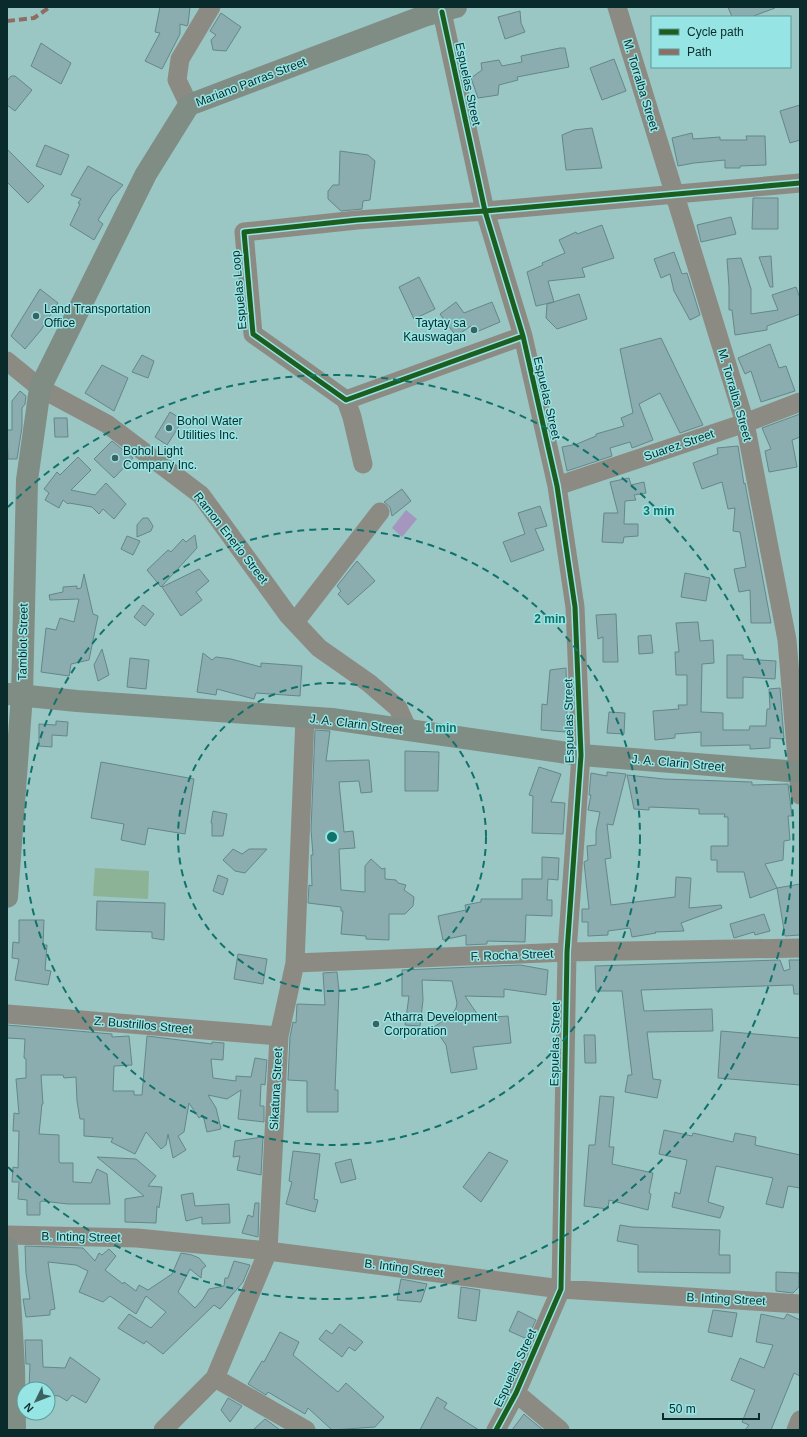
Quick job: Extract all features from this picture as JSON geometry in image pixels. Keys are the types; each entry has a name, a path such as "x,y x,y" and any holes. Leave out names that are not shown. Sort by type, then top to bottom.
{"main road":[{"name":"Mariano Parras Street","path":"40,388 146,174 189,105 436,10"},
{"name":"Tamblot Street","path":"7,896 14,694 27,480 40,388"},
{"name":"J. A. Clarin Street","path":"14,694 332,719 581,755 799,772"},
{"path":"7,1248 14,1367 15,1430"}],"street":[{"path":"189,105 177,80 180,59 211,7"},
{"name":"M. Torralba Street","path":"617,7 745,423 793,632 800,795"},
{"name":"Espuelas Street","path":"436,10 485,211 523,336 557,486 575,607 581,755 567,952 561,1289 516,1393 496,1430"},
{"path":"485,211 800,183"},
{"name":"Espuelas Loop","path":"346,400 253,334 244,232 357,220 485,211"},
{"path":"363,464 352,417 346,400 523,336"},
{"name":"Ramon Enerio Street","path":"7,361 40,388 107,424 201,496 295,622 319,648 369,683 398,708 408,730"},
{"name":"Suarez Street","path":"557,486 745,423 800,402"},
{"path":"295,622 380,512"},
{"name":"Sikatuna Street","path":"163,1430 216,1378 268,1251 279,1036 295,963 305,717"},
{"name":"F. Rocha Street","path":"295,963 567,952 800,948"},
{"name":"Z. Bustrillos Street","path":"7,1014 279,1036"},
{"name":"B. Inting Street","path":"7,1235 137,1238 268,1251 561,1289 800,1304"},
{"path":"216,1378 306,1430"},
{"path":"516,1393 560,1430"},
{"path":"796,1430 800,1420"}],"green space":[{"path":"95,868 149,871 148,899 93,896"}],"shaded area":[{"path":"406,510 417,519 402,537 392,528"}],"building":[{"path":"160,7 190,7 188,24 187,26 180,24 180,34 162,69 145,61 160,33 155,32"},
{"path":"728,7 775,7 754,16 732,16"},
{"path":"520,11 521,23 525,32 505,39 498,17"},
{"path":"221,13 241,27 226,51 213,50 211,40 216,35 210,31"},
{"path":"41,43 71,63 61,84 31,66"},
{"path":"565,48 569,67 517,77 518,80 499,85 498,95 478,98 471,78 482,70 481,63 499,60 502,66 522,62 521,56"},
{"path":"614,59 626,91 602,100 590,68"},
{"path":"11,76 15,76 32,90 15,111 7,105 7,81"},
{"path":"800,105 800,140 790,143 780,111"},
{"path":"592,128 602,168 566,170 562,135 574,130"},
{"path":"692,133 693,139 720,137 720,140 747,140 746,136 765,136 766,165 725,168 725,160 678,166 672,138"},
{"path":"45,145 69,155 61,175 36,166"},
{"path":"7,149 44,186 28,203 7,182"},
{"path":"340,151 368,155 375,161 370,200 363,201 362,209 341,211 328,199 328,191 333,185 339,185"},
{"path":"88,166 123,185 112,197 98,220 103,224 94,240 70,225 80,204 78,203 81,199 71,195"},
{"path":"753,198 778,198 778,229 752,229"},
{"path":"731,217 736,234 701,242 697,225"},
{"path":"602,225 614,258 582,268 585,277 548,281 554,302 536,306 527,272 543,265 542,263 565,253 559,240 576,232 577,234"},
{"path":"674,252 682,274 687,273 700,315 690,320 674,291 670,274 661,278 654,259"},
{"path":"771,256 773,287 770,287 759,257"},
{"path":"741,258 751,289 751,314 778,310 772,295 796,287 800,298 800,314 767,326 767,330 735,335 732,310 729,310 727,259"},
{"path":"419,277 435,309 414,319 399,287"},
{"name":"Land Transportation Office","path":"40,289 58,303 41,330 25,349 11,336"},
{"path":"579,294 587,319 557,329 546,318 547,304"},
{"path":"456,302 464,313 492,302 500,322 474,333 471,326 456,336 440,314"},
{"path":"661,338 703,425 680,433 660,393 639,404 653,440 632,448 630,442 610,448 612,456 567,471 562,447 577,444 596,436 596,434 624,426 621,418 633,413 620,349"},
{"path":"770,344 779,368 786,366 795,391 761,402 751,371 745,374 738,358"},
{"path":"142,355 154,361 148,378 132,372"},
{"path":"102,365 128,378 114,411 85,393"},
{"path":"20,391 26,396 25,404 22,408 22,427 17,459 8,459 7,430 12,430 12,401"},
{"name":"Bohol Water Utilities Inc.","path":"170,412 183,420 167,445 155,437"},
{"path":"800,414 800,437 792,440 797,467 769,472 765,451 771,449 762,428"},
{"path":"54,418 67,418 68,437 55,437"},
{"name":"Bohol Light Company Inc.","path":"112,441 133,458 114,478 94,459"},
{"path":"738,446 771,623 751,623 750,590 739,592 734,569 746,567 740,532 733,531 735,508 728,509 722,482 702,489 693,463 718,454 717,448"},
{"path":"78,457 91,470 71,490 95,495 106,483 126,504 114,519 103,509 99,514 92,507 68,504 63,500 59,508 45,500 49,493 44,489 57,472 60,475"},
{"path":"629,478 631,485 644,482 646,493 634,495 636,500 625,501 624,524 638,524 638,536 624,537 623,543 602,542 604,513 618,513 610,482"},
{"path":"402,489 411,501 392,516 390,507 384,502"},
{"path":"540,506 547,526 535,529 544,550 511,562 503,542 525,534 518,513"},
{"path":"143,518 148,518 153,526 151,531 137,537 137,525"},
{"path":"195,535 197,548 161,587 147,570 168,550 171,552 183,539 186,542"},
{"path":"127,536 140,541 133,555 121,549"},
{"path":"357,561 375,581 348,605 338,594 341,591 337,586"},
{"path":"199,569 209,581 196,592 202,600 181,616 162,587"},
{"path":"685,573 710,578 706,601 681,597"},
{"path":"84,574 93,614 98,616 89,660 71,664 69,676 41,672 46,628 56,630 60,618 74,622 79,599 50,600 49,595 63,592 63,587 77,586 77,589 81,588"},
{"path":"143,605 154,614 145,626 134,617"},
{"path":"616,614 618,662 603,662 603,637 598,639 596,615"},
{"path":"698,622 700,641 713,640 714,663 702,664 701,712 723,713 723,730 749,730 750,726 766,726 767,709 770,709 769,689 780,688 784,739 770,738 770,748 750,749 750,745 701,746 701,732 675,734 675,738 655,740 653,711 679,709 678,705 687,705 687,675 676,675 675,652 679,652 676,623"},
{"path":"651,635 653,653 639,654 638,636"},
{"path":"102,649 109,675 98,681 94,665"},
{"path":"203,653 212,660 216,657 231,659 261,667 261,663 302,666 300,696 256,693 254,699 217,689 216,695 197,692"},
{"path":"727,655 743,655 743,659 776,661 775,679 743,677 743,698 727,698"},
{"path":"130,658 149,660 146,689 127,687"},
{"path":"566,668 566,732 541,730 542,704 547,705 550,670"},
{"path":"609,712 625,713 624,734 607,733"},
{"path":"56,721 68,722 67,736 52,735 52,747 39,746 39,724 56,725"},
{"path":"315,730 330,731 326,761 369,760 372,792 361,793 359,781 339,782 344,832 353,831 355,848 339,849 341,890 365,892 365,866 371,859 382,869 385,868 385,879 396,880 398,883 406,885 404,890 414,897 413,906 405,914 389,914 389,940 366,939 366,936 341,934 343,911 341,911 341,907 308,903 309,885 312,886 311,855 313,855 311,830"},
{"path":"405,751 439,752 438,791 405,791"},
{"path":"101,762 194,779 185,834 148,828 145,845 121,840 124,824 91,818"},
{"path":"539,767 561,774 551,802 565,803 563,834 532,833 533,796 529,795"},
{"path":"607,772 626,774 613,825 607,824 611,858 605,859 611,905 675,897 676,877 691,878 689,908 721,905 722,908 681,923 684,931 655,932 656,933 632,937 630,928 608,931 608,935 588,936 588,922 582,922 582,909 589,909 584,862 588,860 587,846 596,845 596,831 600,812 588,810 591,795 589,795 591,773 607,776"},
{"path":"627,775 664,779 752,782 752,785 788,784 792,816 788,816 790,840 784,841 783,860 765,864 777,888 750,898 744,872 717,872 717,860 711,860 711,846 728,846 728,817 724,817 725,814 699,814 699,809 649,807 649,810 634,809"},
{"path":"213,811 227,814 223,836 212,836 211,823"},
{"path":"233,849 242,854 249,849 267,849 245,873 235,871 223,860"},
{"path":"542,857 559,858 558,880 548,879 547,900 552,900 552,916 526,915 525,942 487,941 487,944 466,945 466,935 443,940 438,916 466,910 465,905 481,902 481,899 522,899 522,879 542,879"},
{"path":"218,875 228,879 223,895 213,891"},
{"path":"800,884 800,935 785,936 777,888"},
{"path":"97,901 165,903 164,940 152,938 152,932 96,930"},
{"path":"764,914 770,931 755,935 754,932 734,938 730,924"},
{"path":"19,920 44,920 43,945 47,945 45,970 51,971 48,985 15,980 19,959 12,958 13,942 19,943"},
{"path":"238,954 267,959 263,984 234,979"},
{"path":"780,960 784,971 790,969 789,960 800,960 800,994 794,994 793,985 641,990 644,1011 712,1009 713,1031 647,1032 653,1079 661,1080 657,1098 625,1092 628,1075 632,1075 622,991 596,991 595,966"},
{"path":"520,965 548,970 546,995 504,989 504,997 465,996 480,1018 508,1016 511,1043 473,1047 477,1069 451,1073 446,1045 434,1027 447,1018 448,1015 452,1015 456,1008 457,1003 452,981 422,980 423,1000 420,1026 405,1025 409,996 402,996 402,970"},
{"path":"337,972 339,991 335,1090 338,1090 338,1112 307,1112 307,1081 288,1080 290,1037 293,1022 296,1023 297,1004 325,1005 323,973"},
{"path":"7,1025 112,1034 112,1037 129,1036 132,1065 114,1066 113,1091 134,1091 134,1095 142,1095 147,1036 212,1044 212,1042 224,1043 223,1060 211,1059 213,1078 236,1081 236,1076 251,1077 255,1058 267,1060 265,1085 261,1084 260,1106 264,1106 264,1122 238,1119 241,1090 227,1099 208,1095 216,1108 221,1129 207,1132 203,1115 199,1118 189,1103 184,1132 178,1136 186,1150 173,1158 168,1134 166,1145 161,1149 146,1132 135,1154 111,1142 113,1138 84,1136 84,1119 80,1119 77,1101 76,1077 64,1078 63,1075 41,1075 43,1104 39,1134 59,1135 59,1161 60,1163 73,1163 73,1182 91,1183 97,1169 107,1174 110,1204 68,1204 42,1201 40,1202 40,1215 27,1215 27,1200 18,1199 19,1182 12,1182 13,1167 18,1168 19,1131 13,1131 14,1113 19,1114 16,1079 26,1078 26,1059 24,1058 25,1039 7,1038"},
{"path":"721,1031 800,1038 800,1085 718,1078"},
{"path":"584,1035 595,1035 596,1063 585,1063"},
{"path":"600,1096 614,1097 609,1147 614,1147 612,1164 653,1173 649,1193 651,1194 648,1210 609,1200 608,1209 584,1206 589,1145 595,1145"},
{"path":"664,1130 692,1136 693,1133 733,1142 735,1133 756,1137 755,1145 800,1155 800,1188 788,1186 783,1208 766,1204 773,1178 716,1166 708,1202 724,1207 720,1218 672,1207 675,1192 680,1194 687,1160 659,1154"},
{"path":"263,1137 261,1175 237,1170 240,1156 233,1157 235,1141"},
{"path":"293,1151 320,1154 314,1199 318,1200 315,1212 286,1204 292,1182 289,1181"},
{"path":"489,1152 508,1161 481,1202 463,1187"},
{"path":"97,1157 136,1159 156,1176 148,1186 162,1187 159,1208 157,1206 156,1223 125,1222 125,1199 144,1196"},
{"path":"351,1159 356,1179 341,1183 335,1163"},
{"path":"193,1193 195,1206 229,1204 230,1223 202,1224 202,1217 186,1221 181,1195"},
{"path":"255,1203 259,1203 258,1237 242,1233 248,1215 253,1217"},
{"path":"620,1225 632,1227 720,1230 719,1255 730,1255 730,1273 638,1272 638,1245 617,1241"},
{"path":"25,1246 83,1248 95,1261 99,1253 102,1255 109,1249 116,1256 105,1270 123,1284 124,1282 136,1291 139,1285 148,1290 172,1274 181,1253 192,1255 199,1258 206,1266 202,1269 201,1278 190,1269 178,1292 195,1308 209,1289 224,1286 225,1278 228,1278 234,1261 250,1265 243,1282 220,1309 214,1305 163,1354 146,1341 144,1344 118,1328 129,1314 151,1328 166,1312 146,1296 136,1314 110,1296 103,1302 79,1292 88,1271 76,1265 48,1262 55,1309 50,1310 50,1315 26,1317 23,1299 30,1299 26,1273"},
{"path":"776,1272 799,1273 799,1287 793,1293 776,1291"},
{"path":"401,1279 427,1284 421,1302 397,1300"},
{"path":"461,1287 480,1290 476,1321 458,1318"},
{"path":"713,1310 737,1313 732,1337 708,1332"},
{"path":"518,1311 536,1320 527,1339 509,1331"},
{"path":"761,1314 784,1319 787,1314 800,1320 800,1376 794,1373 771,1430 745,1430 749,1425 742,1422 755,1390 731,1380 740,1358 764,1368 773,1345 756,1342"},
{"path":"340,1324 363,1342 355,1351 349,1347 342,1357 319,1339 326,1330 332,1334"},
{"path":"280,1332 299,1342 293,1355 338,1392 346,1383 384,1417 375,1427 332,1430 308,1408 305,1414 268,1392 266,1395 248,1384 262,1361 264,1362"},
{"path":"25,1340 42,1340 43,1367 65,1368 70,1357 100,1379 86,1403 72,1395 67,1401 56,1396 56,1381 29,1381 30,1364 26,1364"},
{"path":"437,1397 447,1403 444,1408 479,1430 420,1430"},
{"path":"228,1398 242,1406 230,1422 221,1410"},
{"path":"524,1414 526,1416 543,1430 512,1430"},
{"path":"265,1419 272,1424 280,1430 253,1430"}],"marked path":[{"path":"7,21 34,18 50,7"}],"cycle path":[{"path":"442,12 485,211 523,336 557,486 575,607 581,755 567,952 561,1289 516,1393 496,1430"},
{"path":"523,336 346,400 253,334 244,232 357,220 485,211 800,183"}],"place":[{"name":"Land Transportation Office","path":"36,316"},
{"name":"Taytay sa Kauswagan","path":"474,330"},
{"name":"Bohol Water Utilities Inc.","path":"169,428"},
{"name":"Bohol Light Company Inc.","path":"115,458"},
{"name":"Atharra Development Corporation","path":"376,1024"}]}
